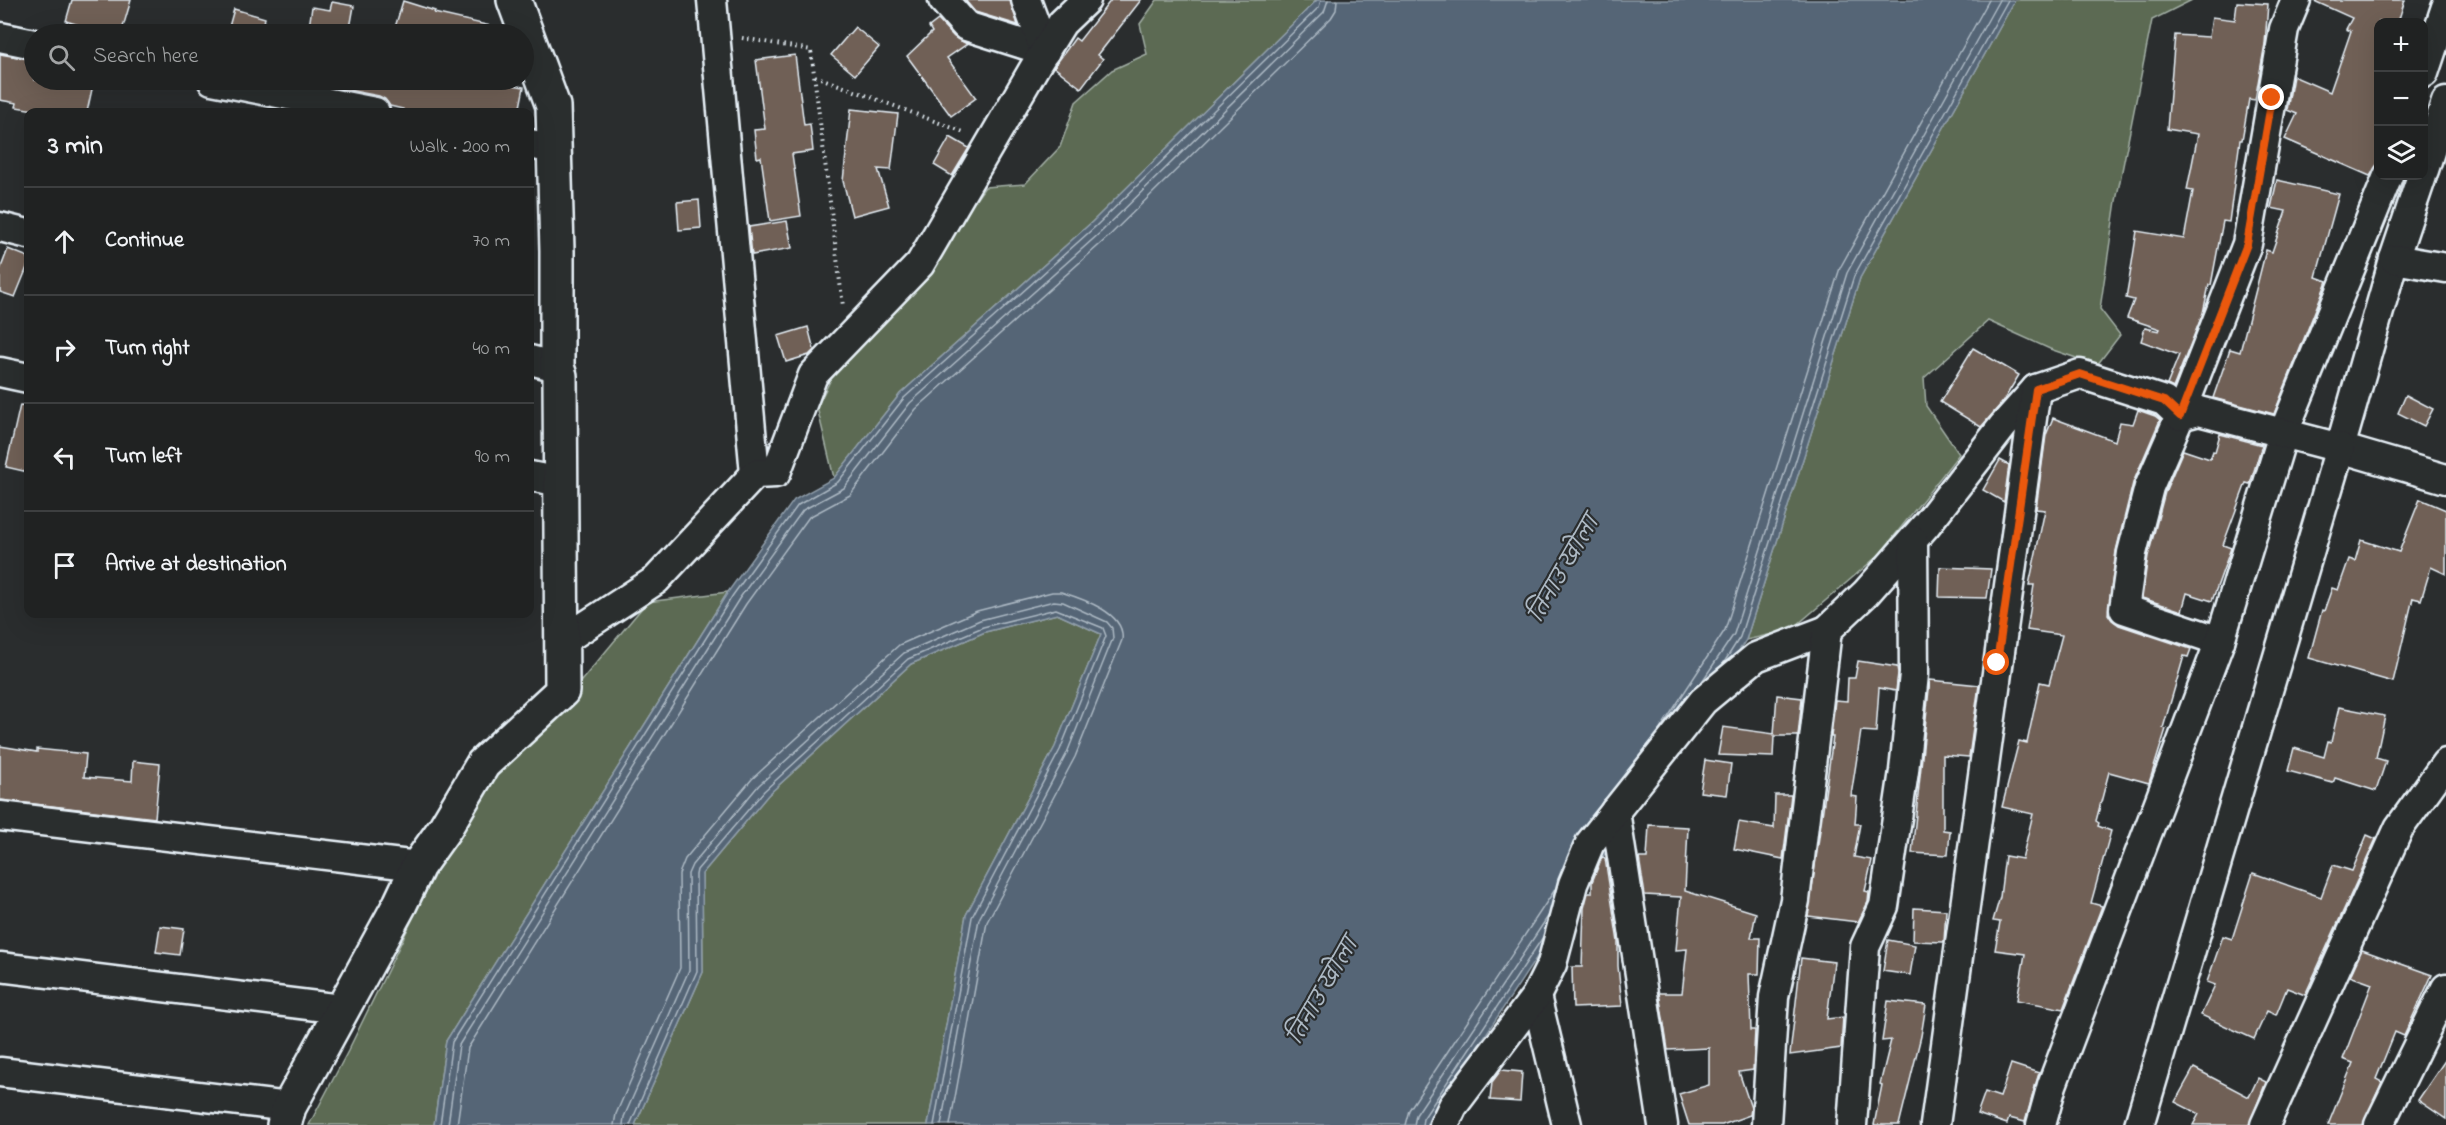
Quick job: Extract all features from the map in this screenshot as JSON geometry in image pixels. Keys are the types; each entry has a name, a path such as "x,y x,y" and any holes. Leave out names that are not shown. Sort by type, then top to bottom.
{"main road":[{"path":"514,0 523,24"},
{"path":"286,1116 341,1009 400,904 418,866 445,828 483,764 562,691 561,642 545,479 560,376 543,364 542,146 553,106 534,54"}],"street":[{"path":"712,0 755,474"},
{"path":"943,0 966,26 1045,51"},
{"path":"1026,0 1045,51"},
{"path":"561,642 656,580 755,474 776,473 813,375 920,264 1062,23 1086,0"},
{"path":"2220,641 2124,609 2132,553 2149,487 2180,416 2247,244 2284,29 2296,0"},
{"path":"2424,72 2446,7"},
{"path":"0,37 24,42"},
{"path":"263,90 355,108"},
{"path":"2428,158 2446,102"},
{"path":"2041,1125 2052,1085 2220,641 2283,434 2386,180"},
{"path":"2139,1125 2394,259 2421,180"},
{"path":"0,226 24,233"},
{"path":"2394,259 2446,268"},
{"path":"0,372 24,377"},
{"path":"1444,1125 1453,1106 1536,996 1552,964 1573,884 1590,843 1703,701 1756,657 1827,630 1866,593 1913,540 2003,426 2036,389 2080,374 2164,401 2180,416"},
{"path":"1935,1125 2036,389"},
{"path":"2180,416 2199,411 2446,479"},
{"path":"1852,1125 1865,947 1884,906 1904,771 1914,674 1913,540"},
{"path":"1766,1125 1774,997 1795,900 1827,630"},
{"path":"2265,1125 2399,828 2446,763"},
{"path":"1615,811 1663,1125"},
{"path":"0,816 418,866"},
{"path":"0,967 341,1009"},
{"path":"2379,1125 2446,988"},
{"path":"1536,996 1567,1125"},
{"path":"0,1072 286,1116"}],"path":[{"path":"715,34 812,50 847,338"},
{"path":"815,76 992,143"}],"green space":[{"path":"1157,0 1317,0 1092,222 900,394 834,478 817,407 840,361 906,296 985,187 1025,184 1060,147 1076,102 1112,70 1147,54 1140,24"},
{"path":"2015,0 2192,0 2152,20 2116,201 2100,309 2120,335 2097,365 2050,349 1988,321 1924,378 1926,406 1959,454 1880,554 1791,630 1746,640 1860,278"},
{"path":"728,592 446,1041 434,1125 309,1125 348,1051 469,804 561,705 647,602"},
{"path":"1057,614 1101,634 1055,747 966,915 928,1125 635,1125 703,972 702,874 768,795 911,664 985,632"}],"water":[{"name":"तिनाउ खोला","path":"1317,0 2015,0 1860,278 1746,640 1426,1125 928,1125 966,915 1055,747 1101,634 1057,614 985,632 911,664 768,795 702,874 703,972 635,1125 434,1125 446,1041 728,592 794,500 834,478 900,394 1092,222"}],"building":[{"path":"72,0 131,0 124,24 76,24 66,21"},
{"path":"965,0 1010,0 1018,25 975,12"},
{"path":"1111,0 1141,0 1098,55 1103,59 1081,88 1054,67 1075,38 1079,41"},
{"path":"2312,0 2405,0 2399,18 2374,18 2374,170 2370,176 2285,139 2297,114 2287,110 2293,76 2330,92 2351,31 2346,29 2352,18"},
{"path":"403,1 435,11 434,13 482,24 396,24"},
{"path":"332,2 354,6 351,24 309,24 312,7 330,10"},
{"path":"2237,2 2268,4 2265,44 2255,100 2249,99 2242,140 2240,140 2229,222 2223,221 2211,285 2209,285 2203,313 2173,388 2167,385 2179,355 2141,341 2145,328 2159,331 2160,329 2127,318 2134,300 2126,298 2137,231 2184,239 2193,191 2187,190 2198,134 2167,129 2175,35 2209,37 2212,17 2235,20"},
{"path":"234,9 265,18 264,24 230,24"},
{"path":"938,20 954,37 967,44 947,58 976,98 951,116 907,56 932,32 929,27"},
{"path":"855,27 879,47 855,75 831,55"},
{"path":"0,54 24,58 24,90 92,90 88,108 24,108 16,107 17,103 0,100"},
{"path":"795,55 804,125 810,124 813,151 792,154 801,216 770,221 761,157 757,158 754,130 765,129 756,60"},
{"path":"348,90 523,90 520,108 399,108 390,106 385,99"},
{"path":"851,109 898,114 891,170 878,169 889,206 852,216 843,181"},
{"path":"950,137 969,148 952,176 934,165"},
{"path":"2277,180 2339,194 2316,277 2327,281 2274,414 2213,398 2230,349 2240,352 2266,250 2272,252 2286,211 2271,208"},
{"path":"699,200 701,228 679,230 677,202"},
{"path":"787,221 792,248 752,255 749,227"},
{"path":"8,249 24,255 24,275 15,297 0,292 0,270"},
{"path":"808,327 814,350 809,355 786,362 778,336"},
{"path":"1973,348 2019,375 2002,403 1981,427 1940,402"},
{"path":"2406,395 2433,409 2424,426 2398,413"},
{"path":"20,405 24,406 24,471 6,467"},
{"path":"2138,410 2160,420 2133,483 2116,551 2108,614 2119,625 2191,649 2188,657 2184,656 2163,728 2166,729 2149,783 2109,772 2096,821 2099,823 2098,826 2111,831 2091,903 2102,906 2063,1009 2017,1000 2025,954 1995,950 2000,922 1993,921 2000,897 2005,856 2022,859 2033,814 2002,807 2019,741 2027,743 2040,682 2049,684 2062,635 2027,630 2034,585 2029,585 2045,510 2036,509 2046,435 2053,418 2115,441 2120,422 2133,424"},
{"path":"2220,434 2262,445 2250,484 2246,483 2223,545 2231,548 2212,601 2187,593 2182,611 2142,598 2148,556 2165,492 2183,450 2210,459 2213,451 2215,452"},
{"path":"2000,460 2009,465 2004,502 1983,490"},
{"path":"2420,499 2446,510 2446,574 2431,567 2421,600 2413,598 2393,682 2309,658 2322,610 2324,611 2332,588 2338,590 2349,559 2355,561 2361,540 2399,552"},
{"path":"1940,567 1991,569 1987,598 1939,597"},
{"path":"1858,661 1897,667 1898,673 1896,691 1879,688 1876,732 1861,731 1851,796 1857,797 1855,824 1860,824 1854,857 1872,860 1865,891 1869,892 1868,902 1858,922 1808,916 1833,737 1831,737 1835,700 1847,701 1848,678 1855,678"},
{"path":"1930,680 1979,685 1969,757 1943,755 1943,830 1950,831 1948,855 1912,853"},
{"path":"1777,695 1802,698 1798,736 1774,736 1773,757 1718,755 1723,727 1774,734"},
{"path":"2339,707 2385,716 2376,758 2386,761 2376,791 2335,778 2333,783 2288,771 2294,748 2324,757 2328,741 2331,742"},
{"path":"0,746 37,752 37,749 86,754 84,777 132,781 133,761 160,764 155,818 0,800"},
{"path":"1705,760 1731,764 1727,795 1700,792"},
{"path":"1775,795 1791,795 1783,859 1734,849 1739,822 1774,828"},
{"path":"1649,825 1688,827 1685,891 1756,913 1751,938 1760,938 1759,974 1749,974 1751,1030 1755,1030 1753,1070 1739,1072 1751,1108 1750,1115 1722,1125 1689,1125 1679,1094 1709,1085 1709,1048 1668,1050 1659,993 1682,993 1687,949 1676,950 1681,897 1645,895 1639,858 1647,858"},
{"path":"2367,835 2376,839 2305,995 2287,988 2276,1015 2267,1011 2254,1039 2201,1015 2215,985 2207,982 2223,936 2232,939 2253,873 2321,897 2333,865 2352,871"},
{"path":"1602,857 1605,858 1618,942 1622,1006 1573,1008 1572,967 1582,967 1584,908 1588,893 1592,893 1592,882"},
{"path":"1914,908 1946,910 1944,942 1913,941"},
{"path":"160,926 184,929 180,955 156,952"},
{"path":"1888,940 1915,945 1910,975 1883,971"},
{"path":"2362,950 2432,975 2404,1036 2395,1032 2376,1079 2382,1082 2363,1125 2328,1125 2353,1063 2343,1059 2372,984 2350,976"},
{"path":"1801,958 1834,962 1827,1019 1843,1017 1841,1048 1790,1055"},
{"path":"1888,1001 1926,1005 1921,1036 1899,1125 1874,1125 1882,1085 1880,1084 1891,1040 1882,1041"},
{"path":"2446,1059 2446,1119 2418,1100"},
{"path":"2011,1064 2039,1073 2025,1122 2009,1118 2007,1124 1977,1114 1985,1092 2000,1097"},
{"path":"2194,1068 2249,1097 2258,1078 2266,1082 2249,1125 2193,1125 2199,1114 2175,1102"},
{"path":"1501,1070 1522,1072 1520,1102 1490,1100 1492,1082"}],"route":[{"path":"1997,663 2036,389 2080,374 2164,401 2180,416 2247,244 2272,98"}]}
